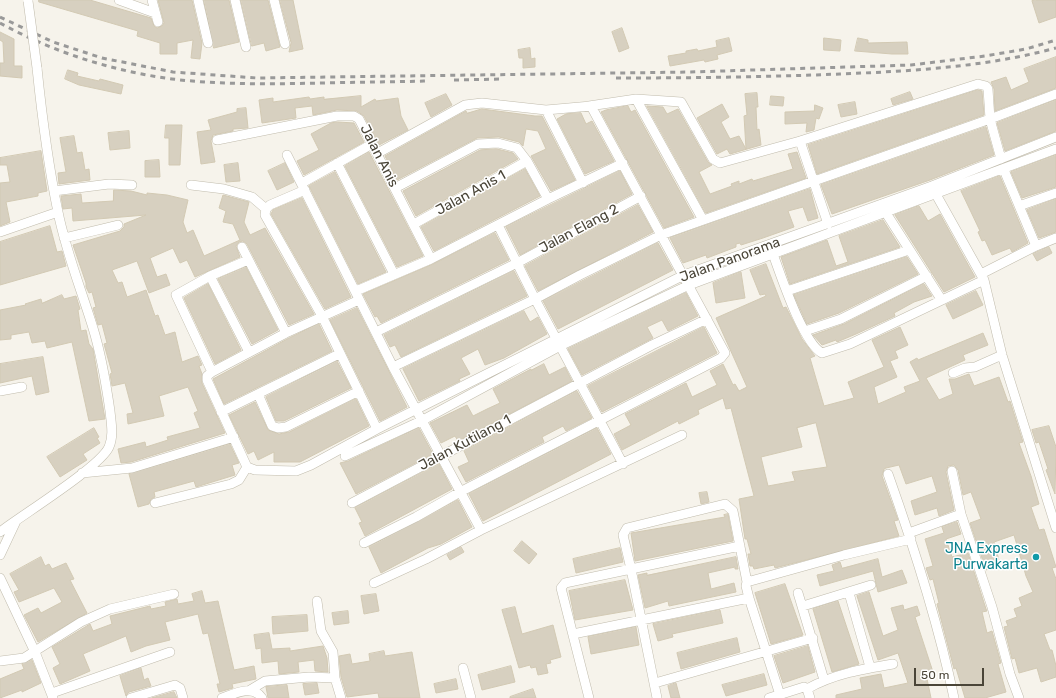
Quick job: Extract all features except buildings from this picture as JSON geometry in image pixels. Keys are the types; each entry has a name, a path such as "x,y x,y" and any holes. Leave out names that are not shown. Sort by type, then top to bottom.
{"street":[{"path":"119,0 156,18 152,0"},
{"path":"198,0 208,43"},
{"path":"235,0 246,47"},
{"path":"274,0 285,44"},
{"path":"0,532 82,473 105,453 109,446 111,425 104,380 93,329 64,238 58,212 46,149 28,1"},
{"path":"378,153 465,105 482,103 546,110 589,106 636,98 681,102 713,159 720,163 800,141 978,84 986,86 988,89 990,119 1001,159"},
{"path":"394,367 535,299 661,235 812,180 990,119 1056,94"},
{"path":"636,98 703,220"},
{"path":"364,543 724,355 724,351 641,196 593,108 589,106"},
{"path":"546,110 583,183"},
{"name":"Jalan Anis","path":"217,140 345,116 359,118 431,259"},
{"name":"Jalan Panorama","path":"247,467 254,470 296,471 311,465 416,409 559,343 684,276 828,224 934,190 1001,159 1056,137"},
{"path":"800,141 828,224"},
{"path":"395,188 481,143 498,143 516,147 527,162 548,199"},
{"path":"372,144 337,163 303,186 270,205 266,209 265,215 322,316 376,429"},
{"path":"345,456 423,420 559,343 689,285 886,213 934,190 1004,170 1056,149"},
{"path":"287,155 356,291 359,300 481,530"},
{"name":"Jalan Anis 1","path":"414,224 527,162"},
{"path":"337,163 394,274"},
{"path":"356,291 431,259 548,199 623,164"},
{"path":"1004,170 1036,246"},
{"path":"54,191 109,184 132,185"},
{"path":"190,185 224,189 252,197 266,209"},
{"path":"934,190 982,277 995,320 996,335 1056,525"},
{"path":"1019,206 1056,193"},
{"name":"Jalan Elang 2","path":"376,332 517,263 641,196"},
{"path":"0,232 58,212"},
{"path":"886,213 941,299"},
{"path":"64,238 118,225"},
{"path":"498,225 579,384 622,464"},
{"path":"773,254 787,291 812,346 822,353 850,344 941,299 1036,246 1056,238"},
{"path":"242,247 286,333"},
{"path":"787,291 909,250"},
{"path":"212,372 176,295 210,276 248,260"},
{"path":"210,276 249,352"},
{"path":"805,331 841,319 927,276"},
{"path":"155,503 232,484 239,480 247,467 207,380 208,376 212,372 286,333 359,300"},
{"name":"Jalan Kutilang 1","path":"352,503 707,319"},
{"path":"221,412 339,354"},
{"path":"953,373 965,368 975,367 1002,355"},
{"path":"0,391 22,387"},
{"path":"258,394 272,426 282,428 359,392"},
{"path":"374,583 426,560 481,530 622,464 682,434"},
{"path":"82,473 132,468 234,437"},
{"path":"952,471 961,514 992,607 1010,674 1019,698"},
{"path":"888,474 910,536 948,670 954,698"},
{"path":"657,698 631,569 622,536 627,528 725,504 733,511 749,598 780,695"},
{"path":"747,582 910,536 961,514"},
{"path":"0,555 18,518"},
{"path":"589,698 561,592 562,585 565,583 740,546"},
{"path":"0,578 35,652 53,696 170,652"},
{"path":"803,606 871,585"},
{"path":"798,593 813,638 824,680"},
{"path":"849,593 870,667"},
{"path":"0,661 24,658 81,622 110,609 174,594"},
{"path":"573,634 749,598"},
{"path":"317,601 321,631 332,648 335,657 335,678 341,698"},
{"path":"655,683 813,638"},
{"path":"769,698 801,687 806,687 808,694 824,680 870,667 893,664"},
{"path":"463,668 471,698"},
{"path":"222,698 250,690 265,681 309,677 335,678"},
{"path":"131,698 175,685 180,688 184,698"},
{"path":"250,690 257,692 262,698"}],"railway":[{"path":"0,17 53,42 102,58 173,72 257,78 691,72 911,65 985,56 1026,49 1056,40"},
{"path":"0,23 41,43 83,59 127,71 172,79 248,84 426,81"},
{"path":"616,78 756,77 895,71 976,64 1003,60 1056,48"},
{"path":"454,80 504,79"}],"place":[{"name":"JNA Express Purwakarta","path":"1036,557"}]}
